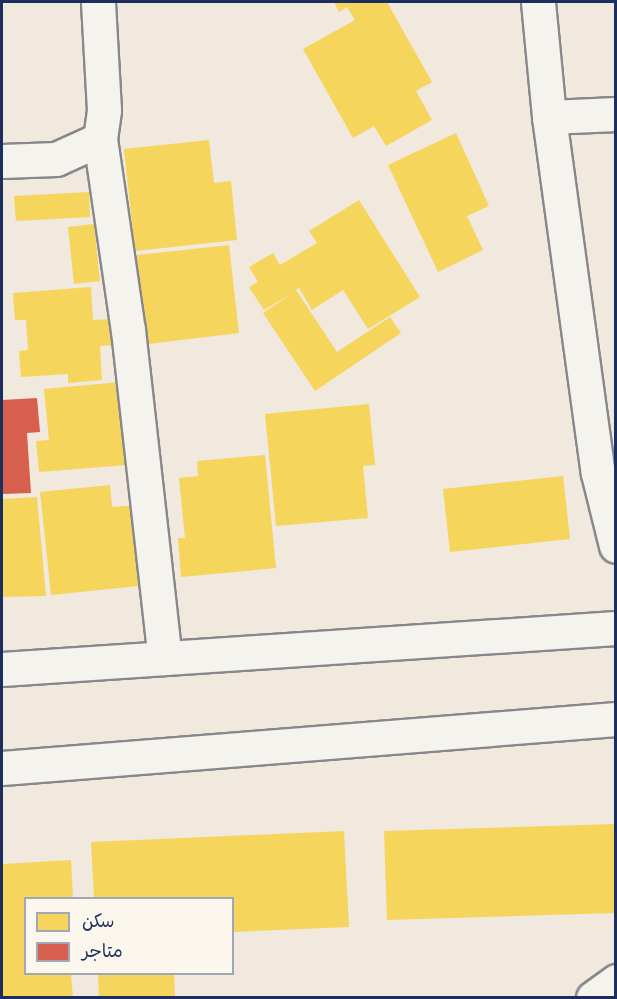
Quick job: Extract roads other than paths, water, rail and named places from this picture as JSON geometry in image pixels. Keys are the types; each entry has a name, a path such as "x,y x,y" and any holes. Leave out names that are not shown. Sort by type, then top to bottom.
{"main road":[{"path":"98,2 104,110 100,138 128,330 165,658"},
{"path":"538,2 549,117 598,473 615,546"},
{"path":"549,117 615,114"},
{"path":"2,161 56,159 100,138"},
{"path":"2,669 615,628"},
{"path":"2,768 615,719"},
{"path":"594,998 615,981"}]}
